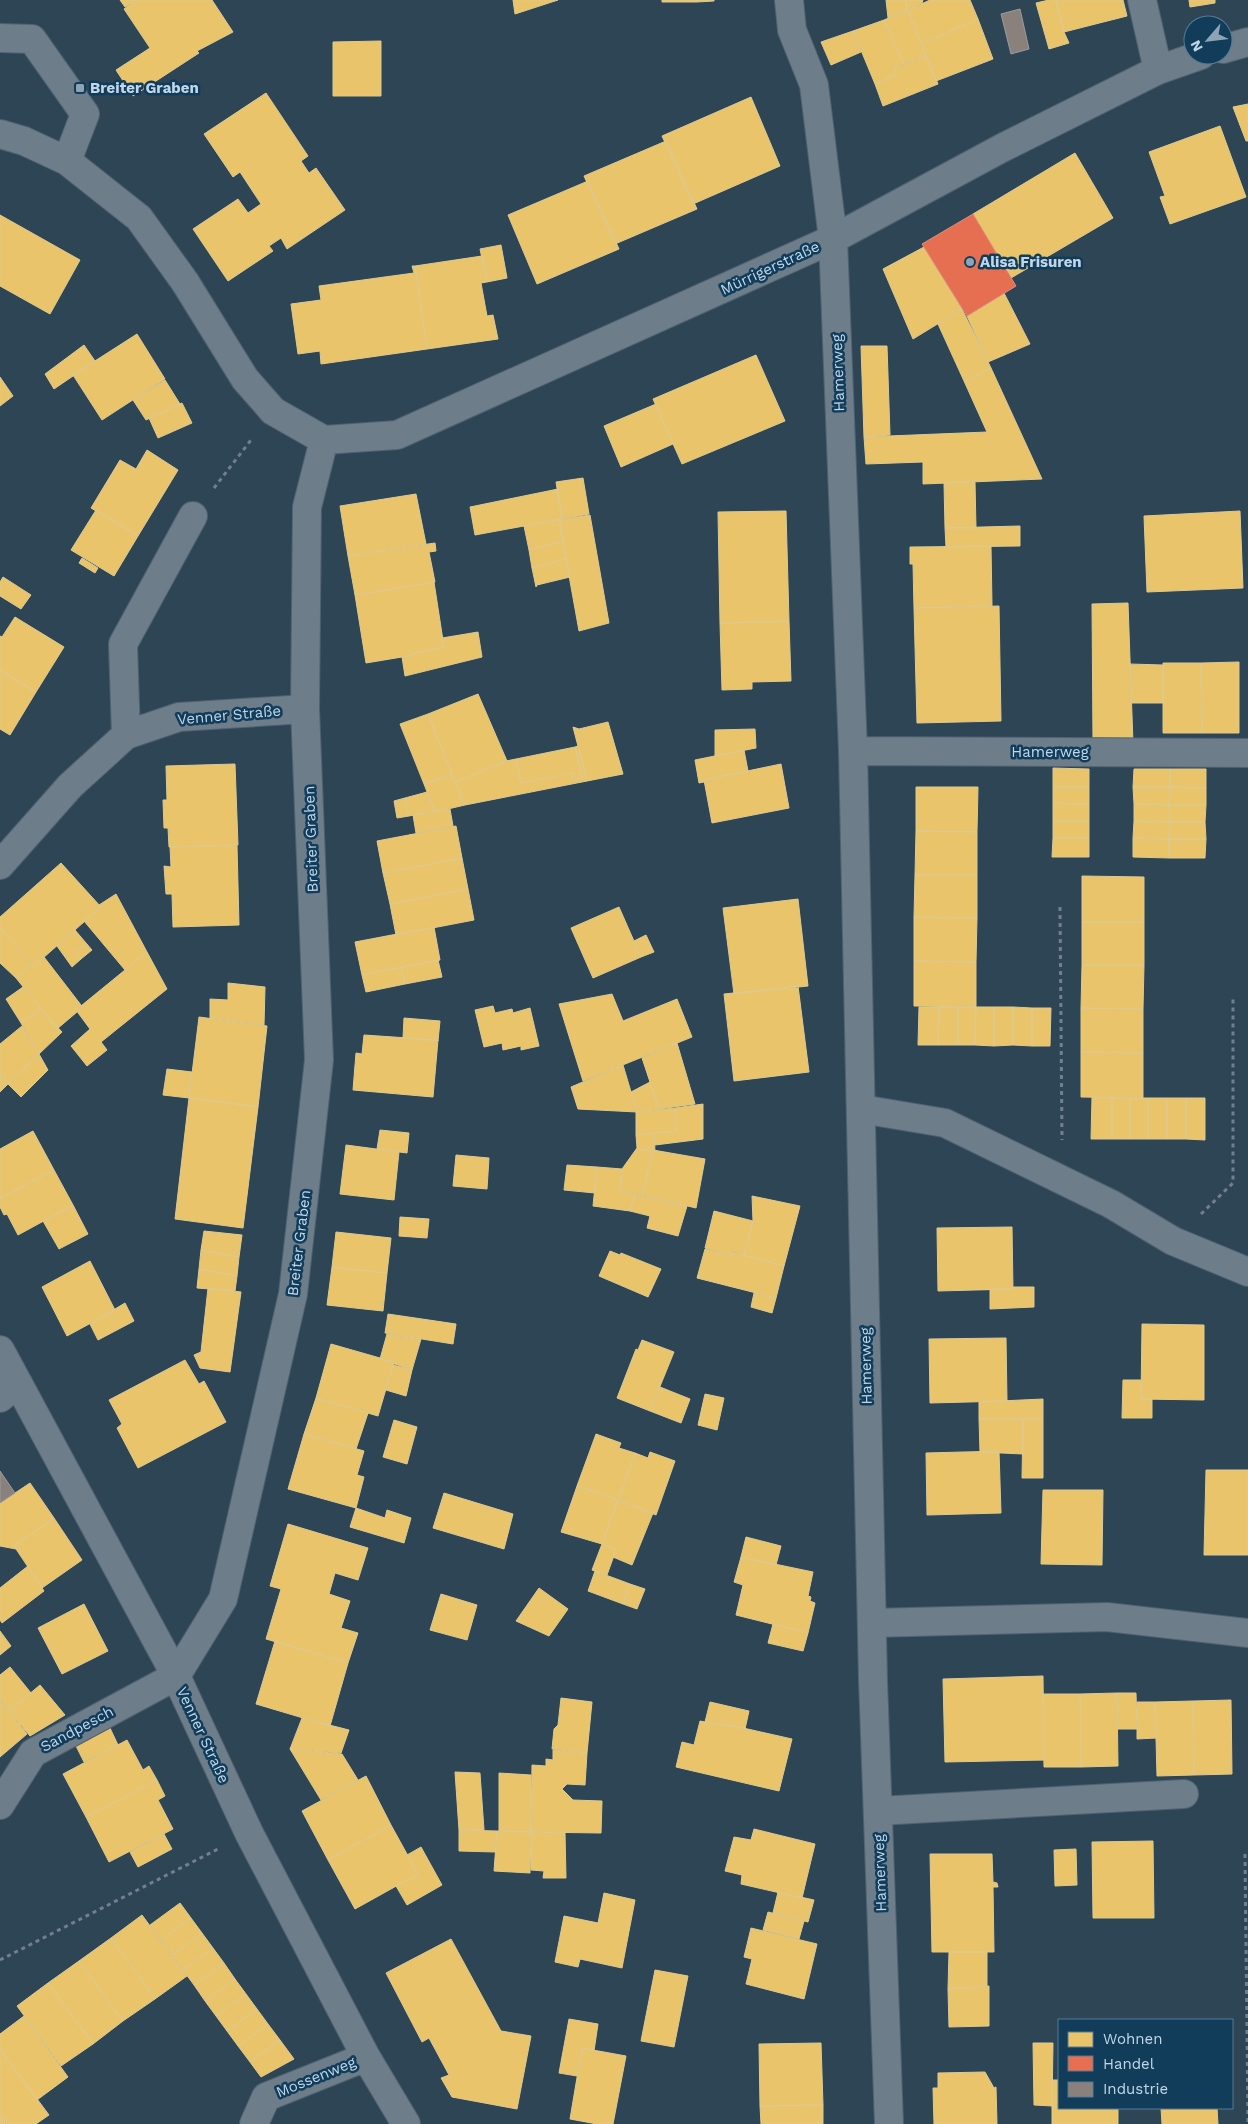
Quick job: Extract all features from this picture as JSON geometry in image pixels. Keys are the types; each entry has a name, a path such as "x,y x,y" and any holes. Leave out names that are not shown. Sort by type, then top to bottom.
{"street":[{"name":"Hamerweg","path":"789,0 792,30 814,86 833,239 853,751 872,1623 889,2124"},
{"path":"1142,0 1158,70"},
{"path":"0,38 32,39 85,114 67,161"},
{"path":"1233,46 1248,42"},
{"name":"Mürrigerstraße","path":"324,440 397,435 833,239 1002,148 1158,70 1183,61"},
{"path":"0,134 24,141 67,161 138,218 185,282 245,379 273,411 324,440"},
{"name":"Breiter Graben","path":"176,1676 223,1599 294,1294 319,1060 305,709 307,507 324,440"},
{"path":"126,735 122,644 193,516"},
{"name":"Venner Straße","path":"0,865 70,786 126,735 179,717 305,709"},
{"name":"Hamerweg","path":"853,751 1248,753"},
{"path":"861,1109 945,1123 1111,1204 1173,1240 1248,1272"},
{"name":"Venner Straße","path":"0,1350 9,1391 176,1676 249,1833 366,2057 409,2123"},
{"path":"872,1623 1107,1617 1248,1633"},
{"name":"Sandpesch","path":"0,1805 33,1753 176,1676"},
{"path":"878,1812 1184,1794"},
{"name":"Mossenweg","path":"254,2124 266,2097 366,2057"}],"path":[{"path":"193,516 273,411"},
{"path":"1060,907 1062,1180"},
{"path":"1173,1240 1233,1183 1233,997"},
{"path":"0,1960 249,1833"},
{"path":"1245,1854 1248,2124"}],"building: Wohnen":[{"path":"120,0 136,0 125,7"},
{"path":"136,0 212,0 233,32 197,51 199,53 133,96 116,70 150,48 124,9"},
{"path":"513,0 558,0 515,14"},
{"path":"662,0 680,0 680,2 662,2"},
{"path":"680,0 697,0 697,2 680,2"},
{"path":"697,0 714,0 714,1 697,2"},
{"path":"886,0 906,0 907,10 888,18"},
{"path":"906,0 923,0 922,3 907,10"},
{"path":"930,0 970,0 978,19 921,44 908,10"},
{"path":"1056,0 1064,32 1069,43 1049,49 1036,3"},
{"path":"1056,0 1123,0 1127,16 1064,32"},
{"path":"1189,0 1215,0 1215,3 1190,7"},
{"path":"908,10 926,55 904,64 884,20"},
{"path":"978,19 993,59 936,81 921,44"},
{"path":"884,20 904,64 894,69 896,75 875,84 853,31"},
{"path":"853,31 861,52 831,65 821,42"},
{"path":"381,41 381,96 333,96 333,42"},
{"path":"926,55 938,84 883,106 875,84 896,75 894,69"},
{"path":"266,93 308,156 301,161 309,173 316,168 345,210 287,249 281,238 269,246 273,251 228,281 193,229 238,199 248,213 261,204 240,172 233,177 204,134"},
{"path":"751,97 780,166 693,204 662,136"},
{"path":"1248,104 1248,141 1246,141 1233,107"},
{"path":"1220,126 1246,197 1170,224 1160,197 1165,196 1149,152"},
{"path":"666,141 697,209 615,244 584,176"},
{"path":"1075,153 1113,218 1011,278 973,214"},
{"path":"588,181 619,249 537,284 508,215"},
{"path":"0,215 80,260 50,314 0,286"},
{"path":"501,245 507,278 487,282 480,249"},
{"path":"924,247 962,309 913,339 883,269"},
{"path":"482,256 487,282 481,283 487,316 493,315 498,339 427,349 415,266"},
{"path":"412,266 415,266 427,349 321,364 320,351 298,354 291,304 321,300 319,286 414,273"},
{"path":"1004,293 1030,344 988,362 967,316"},
{"path":"962,309 991,368 964,381 938,324"},
{"path":"137,334 165,379 102,420 73,375"},
{"path":"84,345 95,361 54,389 45,374"},
{"path":"861,346 887,346 890,435 864,437"},
{"path":"756,355 785,421 682,464 653,399"},
{"path":"991,368 1042,479 923,484 923,462 866,464 864,437 987,432 964,381"},
{"path":"0,377 13,396 0,406"},
{"path":"165,380 180,404 146,420 133,400"},
{"path":"182,403 192,423 158,438 149,418"},
{"path":"656,404 673,444 621,467 604,426"},
{"path":"147,450 178,470 138,536 91,508 120,460 136,469"},
{"path":"583,478 589,514 562,519 556,482"},
{"path":"975,482 976,528 945,528 944,483"},
{"path":"558,489 562,519 475,535 470,507"},
{"path":"416,494 426,544 348,556 340,506"},
{"path":"96,510 138,536 114,576 71,550"},
{"path":"786,511 789,621 720,623 718,512"},
{"path":"1240,511 1243,588 1147,592 1144,516"},
{"path":"590,515 609,623 579,631 559,520"},
{"path":"560,519 563,541 529,550 524,526"},
{"path":"1020,526 1020,546 946,547 945,528"},
{"path":"563,541 566,559 532,568 529,550"},
{"path":"435,543 436,551 429,552 435,582 355,595 348,556"},
{"path":"991,546 992,606 914,608 913,564 910,564 910,547"},
{"path":"82,558 98,568 95,573 79,563"},
{"path":"566,559 570,577 537,585 536,587 532,568"},
{"path":"3,577 31,595 21,609 0,596 0,582"},
{"path":"434,582 444,647 414,653 414,655 366,663 355,595"},
{"path":"1128,603 1133,743 1093,743 1092,604"},
{"path":"999,606 1001,721 917,723 914,608"},
{"path":"15,617 64,647 36,692 0,670 0,636 2,637"},
{"path":"789,621 791,681 752,682 752,689 722,690 720,623"},
{"path":"478,632 482,657 405,676 402,657 444,647 442,638"},
{"path":"1239,662 1239,733 1202,733 1201,663"},
{"path":"1163,663 1201,663 1202,733 1163,733"},
{"path":"1130,664 1163,665 1163,703 1132,703"},
{"path":"0,670 36,692 10,735 0,729"},
{"path":"478,694 507,761 455,782 428,714"},
{"path":"428,714 452,774 424,784 400,724"},
{"path":"608,722 623,774 587,781 573,727 579,729"},
{"path":"755,729 756,748 715,756 715,730"},
{"path":"578,746 587,781 465,805 455,782 506,761 516,759 521,783 572,773 573,780 582,778 575,747"},
{"path":"575,747 582,778 573,780 572,773 521,783 516,759"},
{"path":"744,750 748,771 704,780 704,782 699,783 695,760"},
{"path":"235,764 238,845 169,847 168,828 164,828 163,800 167,800 166,766"},
{"path":"781,764 789,808 712,823 704,780"},
{"path":"1053,768 1089,769 1089,787 1053,787"},
{"path":"1134,769 1170,769 1170,787 1133,787"},
{"path":"1170,769 1206,769 1206,788 1170,787"},
{"path":"452,774 465,805 435,812 424,784"},
{"path":"916,787 978,787 977,832 916,831"},
{"path":"1053,787 1089,787 1089,804 1053,803"},
{"path":"1133,787 1170,787 1169,805 1134,804"},
{"path":"1170,787 1206,788 1206,805 1169,805"},
{"path":"427,792 435,811 409,816 405,798"},
{"path":"405,798 409,816 397,818 394,801"},
{"path":"1053,803 1089,804 1089,821 1053,821"},
{"path":"1134,804 1169,805 1170,822 1134,821"},
{"path":"1169,805 1206,805 1205,822 1170,822"},
{"path":"450,809 453,826 416,833 413,815"},
{"path":"1053,821 1089,821 1089,838 1053,838"},
{"path":"1134,821 1170,822 1169,839 1133,838"},
{"path":"1170,822 1205,822 1206,839 1169,839"},
{"path":"456,826 462,858 383,873 377,841"},
{"path":"916,831 977,832 977,875 915,875"},
{"path":"1053,838 1089,838 1089,857 1052,857"},
{"path":"1133,838 1169,839 1169,858 1133,857"},
{"path":"1169,839 1206,839 1205,858 1169,858"},
{"path":"237,845 239,925 173,927 172,894 166,894 164,866 171,867 170,847"},
{"path":"462,858 468,889 390,904 383,873"},
{"path":"61,863 101,907 34,966 0,928 0,917"},
{"path":"915,875 977,875 977,918 914,917"},
{"path":"1082,876 1144,877 1144,922 1082,922"},
{"path":"468,889 474,920 396,935 390,904"},
{"path":"116,894 147,952 125,970 84,921 101,907 99,905"},
{"path":"798,899 808,986 734,994 723,908"},
{"path":"619,907 641,957 593,978 571,928"},
{"path":"914,917 977,918 976,962 914,961"},
{"path":"1082,922 1144,922 1144,965 1082,965"},
{"path":"434,927 440,960 362,975 355,942"},
{"path":"0,928 32,964 16,978 0,963"},
{"path":"75,930 86,943 76,952 81,959 72,967 57,946"},
{"path":"646,935 654,952 641,957 634,941"},
{"path":"86,943 92,950 81,959 76,952"},
{"path":"147,952 167,989 101,1042 107,1050 87,1066 71,1046 90,1029 76,1010"},
{"path":"44,957 81,1005 76,1010 77,1012 57,1029 16,978 32,964 34,966"},
{"path":"438,960 442,977 405,984 401,967"},
{"path":"914,961 976,962 976,1007 914,1006"},
{"path":"1082,965 1144,965 1143,1009 1081,1008"},
{"path":"401,967 405,984 366,992 362,975"},
{"path":"228,983 265,987 264,1025 210,1018 210,999 228,1000"},
{"path":"798,986 809,1072 734,1081 724,994"},
{"path":"23,987 41,1009 21,1023 6,999"},
{"path":"612,994 623,1021 677,999 692,1037 583,1081 559,1004"},
{"path":"493,1006 495,1013 512,1009 513,1013 530,1008 539,1046 521,1050 521,1046 503,1050 502,1043 484,1047 475,1010"},
{"path":"919,1007 939,1007 938,1045 918,1045"},
{"path":"939,1007 958,1007 958,1045 938,1045"},
{"path":"958,1007 976,1007 975,1045 958,1045"},
{"path":"976,1007 994,1007 994,1046 975,1045"},
{"path":"994,1007 1013,1007 1013,1045 994,1046"},
{"path":"1013,1007 1032,1008 1032,1046 1013,1045"},
{"path":"1032,1008 1051,1008 1050,1046 1032,1046"},
{"path":"1081,1008 1143,1009 1143,1053 1081,1052"},
{"path":"41,1009 62,1032 39,1054 21,1023"},
{"path":"199,1017 267,1026 258,1107 189,1098"},
{"path":"404,1018 440,1021 438,1041 403,1038"},
{"path":"22,1026 39,1054 9,1083 0,1073 0,1044"},
{"path":"364,1035 438,1040 433,1097 353,1090 356,1053 362,1054"},
{"path":"677,1043 695,1104 659,1109 642,1058"},
{"path":"1081,1052 1143,1053 1143,1098 1081,1097"},
{"path":"39,1054 48,1070 21,1097 8,1084"},
{"path":"623,1065 637,1112 578,1109 571,1087"},
{"path":"167,1069 192,1072 189,1098 163,1095"},
{"path":"0,1073 9,1083 0,1092"},
{"path":"650,1082 659,1109 637,1112 631,1092"},
{"path":"1092,1097 1112,1098 1112,1139 1091,1139"},
{"path":"189,1098 258,1107 243,1228 175,1219"},
{"path":"1112,1098 1130,1098 1130,1139 1112,1139"},
{"path":"1130,1098 1148,1098 1148,1139 1130,1139"},
{"path":"1148,1098 1167,1098 1167,1139 1148,1139"},
{"path":"1167,1098 1186,1098 1186,1139 1167,1139"},
{"path":"1186,1098 1205,1098 1205,1140 1186,1139"},
{"path":"703,1104 703,1139 655,1145 654,1133 676,1131 675,1108"},
{"path":"675,1108 676,1131 636,1135 636,1112"},
{"path":"380,1130 409,1133 407,1153 377,1149"},
{"path":"33,1131 54,1170 0,1198 0,1149"},
{"path":"654,1133 655,1151 637,1148 636,1135"},
{"path":"346,1145 399,1152 394,1200 340,1194"},
{"path":"637,1148 653,1152 642,1195 620,1190 622,1169"},
{"path":"653,1150 705,1159 696,1208 642,1195"},
{"path":"456,1155 489,1158 487,1189 453,1186"},
{"path":"567,1165 597,1167 595,1193 564,1190"},
{"path":"597,1167 622,1169 620,1190 635,1194 630,1211 593,1206"},
{"path":"54,1170 73,1205 18,1235 7,1214 4,1215 0,1207 0,1198"},
{"path":"635,1194 687,1206 678,1236 647,1228 650,1216 630,1211"},
{"path":"752,1196 800,1206 784,1266 744,1255 753,1221"},
{"path":"73,1205 88,1234 59,1249 43,1221"},
{"path":"714,1211 753,1221 744,1255 733,1251 732,1256 705,1248"},
{"path":"400,1217 429,1219 427,1238 399,1236"},
{"path":"1012,1227 1013,1289 938,1291 937,1228"},
{"path":"204,1231 242,1235 239,1257 201,1250"},
{"path":"336,1232 391,1238 387,1273 332,1267"},
{"path":"705,1249 732,1256 733,1252 784,1266 776,1298 697,1278"},
{"path":"201,1250 239,1257 237,1276 199,1269"},
{"path":"610,1251 620,1255 621,1253 661,1269 648,1297 599,1276"},
{"path":"90,1261 115,1310 67,1336 42,1287"},
{"path":"332,1267 387,1273 383,1311 327,1305"},
{"path":"199,1269 237,1276 235,1291 197,1288"},
{"path":"1013,1287 1034,1287 1034,1307 990,1309 990,1289 1013,1289"},
{"path":"208,1288 241,1292 230,1372 200,1368 194,1355 201,1352"},
{"path":"754,1293 776,1298 772,1313 751,1307"},
{"path":"125,1303 134,1321 98,1340 90,1324"},
{"path":"388,1314 456,1324 453,1344 385,1333"},
{"path":"1142,1324 1204,1325 1204,1400 1141,1399"},
{"path":"387,1334 421,1339 412,1370 380,1359"},
{"path":"1006,1338 1007,1401 930,1403 929,1339"},
{"path":"642,1340 674,1352 650,1411 617,1398 636,1349 638,1350"},
{"path":"331,1344 394,1362 378,1416 316,1398"},
{"path":"185,1360 199,1384 204,1381 226,1422 138,1468 117,1428 122,1424 109,1400"},
{"path":"393,1365 412,1370 406,1396 386,1390"},
{"path":"1123,1380 1142,1380 1141,1399 1152,1399 1152,1418 1122,1418"},
{"path":"660,1387 690,1399 681,1423 650,1411"},
{"path":"705,1394 724,1398 717,1430 698,1425"},
{"path":"316,1398 368,1413 356,1449 304,1434"},
{"path":"1043,1399 1043,1419 979,1419 979,1402"},
{"path":"979,1419 1023,1419 1023,1454 980,1452"},
{"path":"1023,1419 1043,1419 1043,1478 1022,1478"},
{"path":"394,1420 417,1427 407,1464 383,1457"},
{"path":"304,1434 364,1451 357,1475 364,1477 356,1508 288,1489"},
{"path":"596,1434 621,1443 619,1448 635,1453 618,1500 577,1486"},
{"path":"999,1451 1001,1513 927,1515 926,1453"},
{"path":"650,1452 675,1461 656,1515 618,1500 635,1453 648,1458"},
{"path":"1206,1470 1248,1470 1248,1555 1204,1555"},
{"path":"30,1483 54,1518 14,1546 16,1549 0,1546 0,1503"},
{"path":"577,1486 618,1500 602,1544 561,1532"},
{"path":"1043,1490 1103,1490 1102,1565 1041,1564"},
{"path":"444,1493 513,1514 504,1549 433,1528"},
{"path":"618,1500 653,1513 632,1565 613,1557 616,1550 602,1544"},
{"path":"356,1508 385,1518 387,1510 411,1518 404,1543 350,1527"},
{"path":"54,1518 82,1560 42,1588 14,1546"},
{"path":"288,1524 368,1548 358,1580 335,1573 329,1594 350,1601 341,1628 358,1633 348,1663 266,1639 281,1589 270,1586"},
{"path":"746,1537 781,1546 776,1565 741,1557"},
{"path":"602,1544 616,1550 607,1575 592,1570"},
{"path":"741,1557 813,1572 808,1596 811,1597 810,1601 815,1603 808,1633 736,1615 743,1585 734,1582"},
{"path":"28,1566 44,1591 2,1623 0,1620 0,1588"},
{"path":"595,1571 630,1584 623,1604 588,1591"},
{"path":"630,1584 645,1589 637,1609 623,1604"},
{"path":"539,1588 568,1609 549,1636 516,1621"},
{"path":"441,1594 477,1605 467,1640 430,1630"},
{"path":"84,1604 108,1651 62,1674 38,1628"},
{"path":"773,1624 808,1633 803,1651 768,1643"},
{"path":"0,1631 11,1646 0,1655"},
{"path":"275,1641 348,1663 330,1726 256,1704"},
{"path":"10,1667 31,1693 9,1711 0,1699 0,1675"},
{"path":"1043,1676 1044,1760 945,1762 943,1679"},
{"path":"40,1685 65,1715 30,1736 9,1711"},
{"path":"1117,1693 1118,1766 1081,1767 1080,1694"},
{"path":"1117,1693 1136,1693 1137,1729 1118,1729"},
{"path":"1043,1694 1080,1694 1081,1767 1044,1767"},
{"path":"561,1698 592,1702 587,1753 552,1749 554,1729 558,1725"},
{"path":"0,1700 27,1734 0,1757"},
{"path":"1231,1700 1232,1774 1194,1775 1193,1701"},
{"path":"1193,1701 1194,1775 1157,1776 1155,1702"},
{"path":"710,1702 749,1711 745,1729 705,1722"},
{"path":"1137,1702 1155,1702 1156,1738 1137,1739"},
{"path":"302,1718 349,1730 341,1753 290,1749"},
{"path":"700,1721 721,1725 721,1723 792,1739 779,1791 676,1767 682,1742 694,1745"},
{"path":"110,1728 118,1745 84,1762 76,1746"},
{"path":"127,1740 143,1770 149,1766 157,1780 86,1817 63,1774"},
{"path":"290,1749 342,1754 358,1780 321,1800"},
{"path":"553,1750 587,1753 585,1785 567,1784 562,1789 573,1800 602,1801 601,1833 531,1832 532,1765 546,1766 546,1759 553,1760"},
{"path":"455,1772 480,1773 484,1830 459,1830"},
{"path":"499,1773 531,1775 531,1832 499,1831"},
{"path":"366,1776 391,1825 328,1860 302,1811"},
{"path":"157,1780 165,1796 158,1800 173,1829 109,1862 86,1817"},
{"path":"391,1825 418,1874 355,1909 328,1860"},
{"path":"754,1829 815,1844 802,1898 741,1884 742,1875 725,1871 734,1837 751,1840"},
{"path":"459,1830 497,1831 495,1852 459,1851"},
{"path":"497,1831 531,1832 530,1873 494,1871"},
{"path":"531,1832 565,1833 566,1878 543,1878 544,1871 531,1870"},
{"path":"164,1834 172,1849 138,1867 130,1852"},
{"path":"1153,1841 1154,1918 1093,1918 1092,1842"},
{"path":"421,1847 442,1885 407,1905 396,1886 418,1874 407,1855"},
{"path":"1076,1849 1077,1885 1055,1886 1054,1850"},
{"path":"930,1854 992,1854 993,1882 997,1883 998,1887 993,1887 994,1952 932,1952"},
{"path":"778,1892 814,1900 808,1922 773,1913"},
{"path":"604,1893 635,1900 622,1968 580,1959 578,1967 555,1962 564,1916 598,1923"},
{"path":"180,1903 191,1918 161,1940 150,1925"},
{"path":"768,1912 804,1921 799,1939 763,1930"},
{"path":"142,1915 187,1976 155,1999 111,1938"},
{"path":"191,1918 202,1933 172,1955 161,1940"},
{"path":"751,1928 817,1944 804,1999 746,1984 752,1959 744,1957"},
{"path":"202,1933 213,1948 183,1970 172,1955"},
{"path":"111,1938 155,1999 123,2021 79,1961"},
{"path":"451,1939 501,2031 531,2036 517,2109 452,2097 441,2078 449,2075 429,2038 422,2042 386,1973"},
{"path":"213,1948 224,1963 194,1985 183,1970"},
{"path":"949,1952 987,1952 987,1986 948,1989"},
{"path":"79,1961 123,2021 93,2044 48,1983"},
{"path":"224,1963 235,1979 205,2001 194,1985"},
{"path":"655,1970 688,1976 674,2047 641,2041"},
{"path":"235,1979 246,1994 216,2016 205,2001"},
{"path":"48,1983 93,2044 61,2066 17,2006"},
{"path":"989,1986 989,2026 949,2027 948,1989"},
{"path":"246,1994 257,2009 227,2031 216,2016"},
{"path":"257,2009 268,2024 238,2046 227,2031"},
{"path":"24,2016 68,2077 37,2100 0,2049 0,2034"},
{"path":"569,2019 598,2024 594,2051 582,2048 577,2076 559,2073"},
{"path":"268,2024 280,2040 250,2062 238,2046"},
{"path":"280,2040 294,2059 261,2077 250,2062"},
{"path":"821,2043 823,2105 760,2106 759,2044"},
{"path":"1033,2043 1053,2043 1052,2106 1034,2105"},
{"path":"582,2048 626,2056 613,2124 597,2124 570,2119"},
{"path":"0,2049 49,2115 36,2124 6,2124 0,2115"},
{"path":"985,2072 994,2088 996,2087 997,2124 934,2124 933,2088 938,2088 938,2073"},
{"path":"1052,2080 1058,2080 1058,2109 1118,2109 1118,2124 1052,2124"},
{"path":"823,2105 823,2124 761,2124 760,2106"},
{"path":"1161,2109 1217,2109 1218,2124 1162,2124"},
{"path":"0,2115 6,2122 4,2124 0,2124"}],"building: Handel":[{"path":"973,214 1016,286 967,316 922,244"}],"building: Industrie":[{"path":"1020,9 1029,49 1011,54 1001,14"},
{"path":"0,1471 15,1493 0,1503"}],"place":[{"name":"Breiter Graben","path":"80,88"},
{"name":"Alisa Frisuren","path":"970,262"}]}
